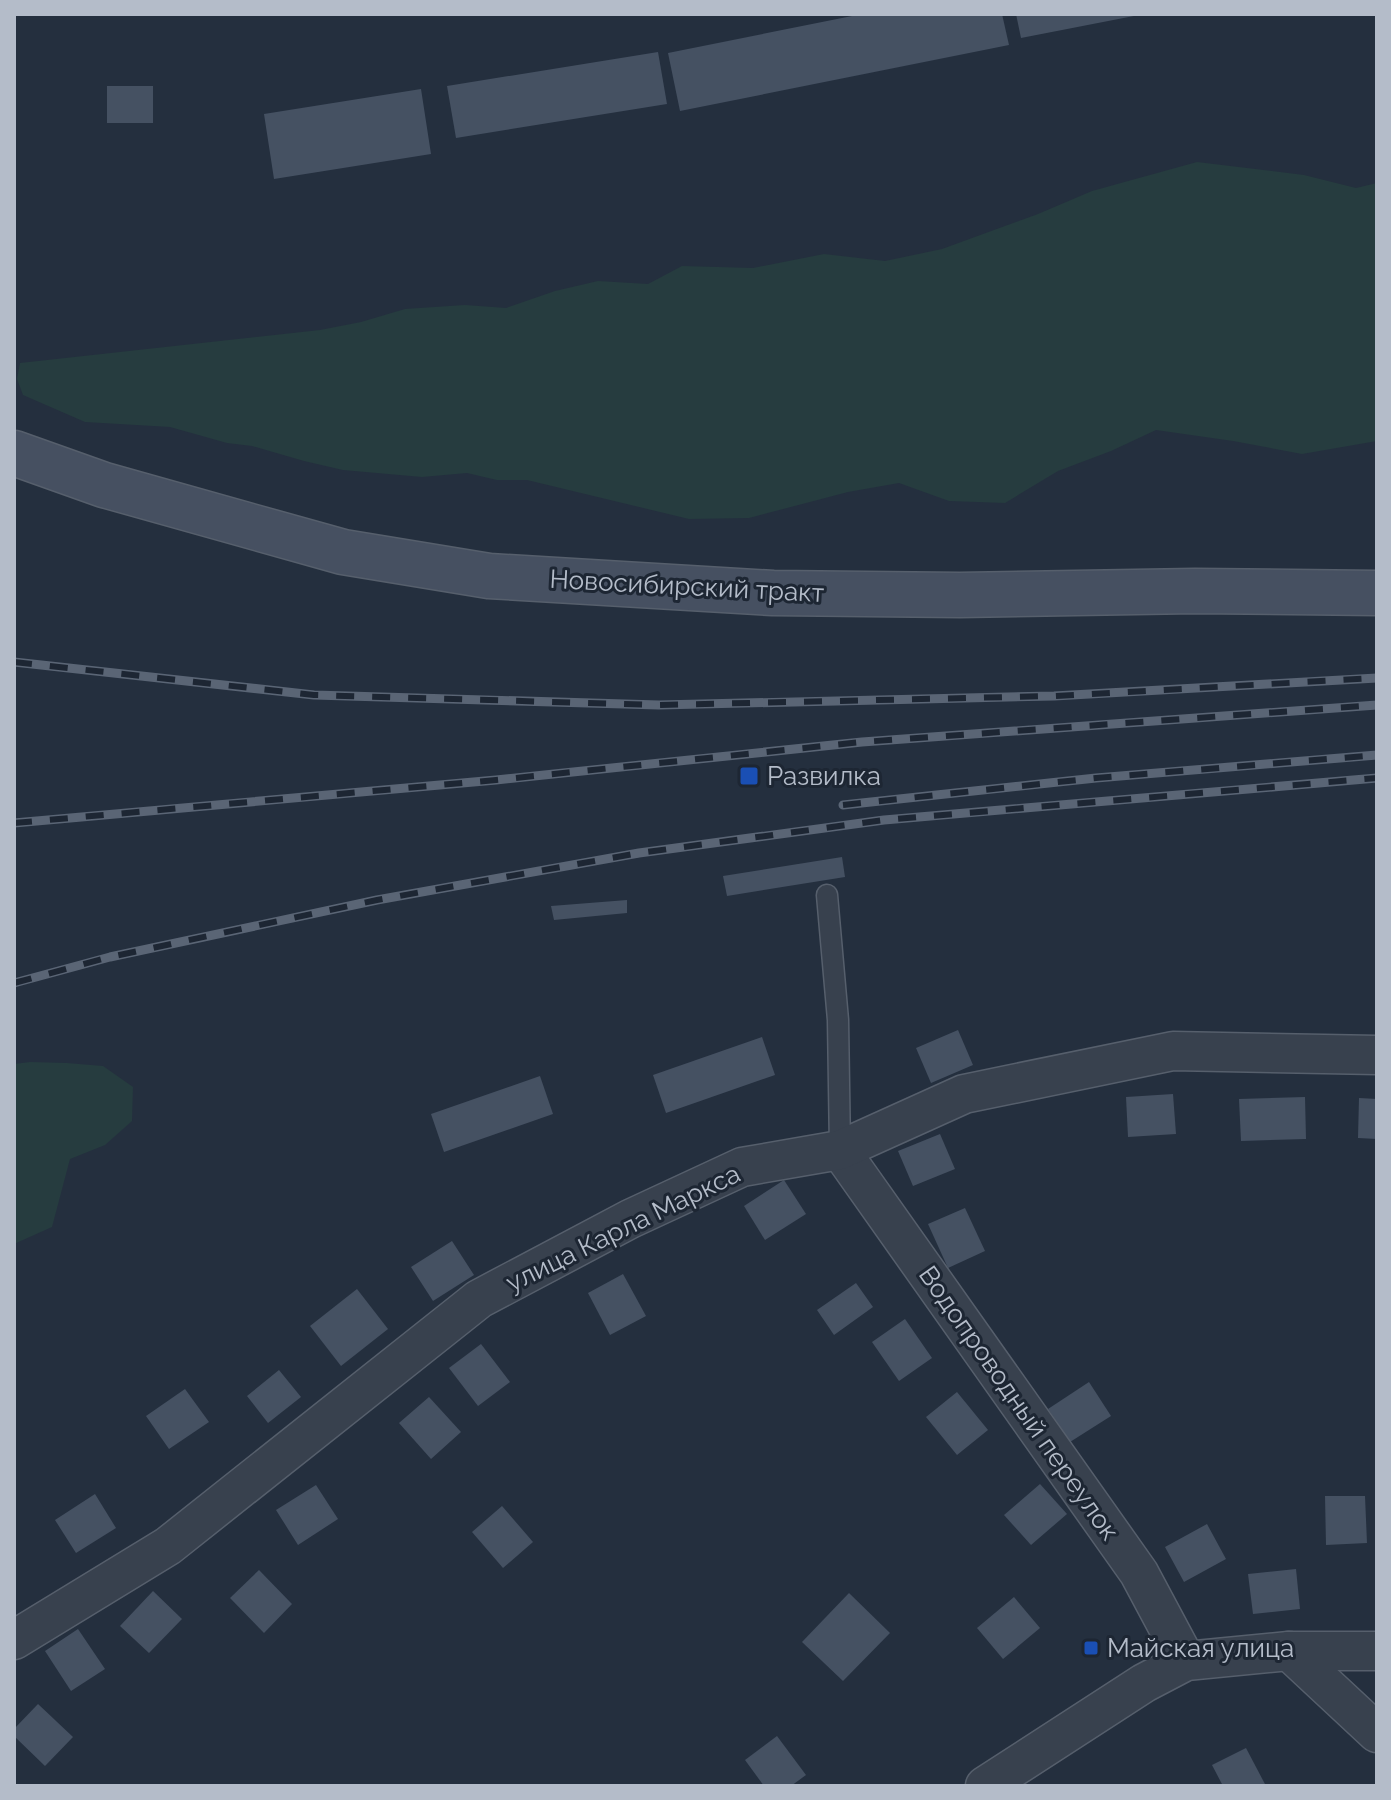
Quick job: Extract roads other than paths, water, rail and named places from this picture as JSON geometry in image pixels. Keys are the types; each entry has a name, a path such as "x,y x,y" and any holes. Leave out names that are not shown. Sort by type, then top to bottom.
{"main road":[{"name":"Новосибирский тракт","path":"14,453 104,485 343,552 489,576 773,593 1377,593"}],"street":[{"name":"улица Карла Маркса","path":"14,1640 168,1546 479,1299 630,1219 742,1167 840,1150 964,1094 1173,1051 1377,1055"},
{"name":"Водопроводный переулок","path":"840,1150 1139,1573 1186,1661"},
{"path":"1289,1651 1377,1733"},
{"path":"985,1786 1144,1683 1186,1661 1289,1651 1377,1651"}],"lane":[{"path":"827,895 838,1020 840,1150"}],"railway":[{"path":"14,662 314,695 659,705 1054,696 1377,678"},
{"path":"14,823 496,780 862,742 1377,705"},
{"path":"843,805 1096,778 1377,755"},
{"path":"14,983 110,957 377,900 639,853 884,820 1377,778"}],"place":[{"name":"Развилка","path":"749,776"},
{"name":"Майская улица","path":"1091,1648"}]}
